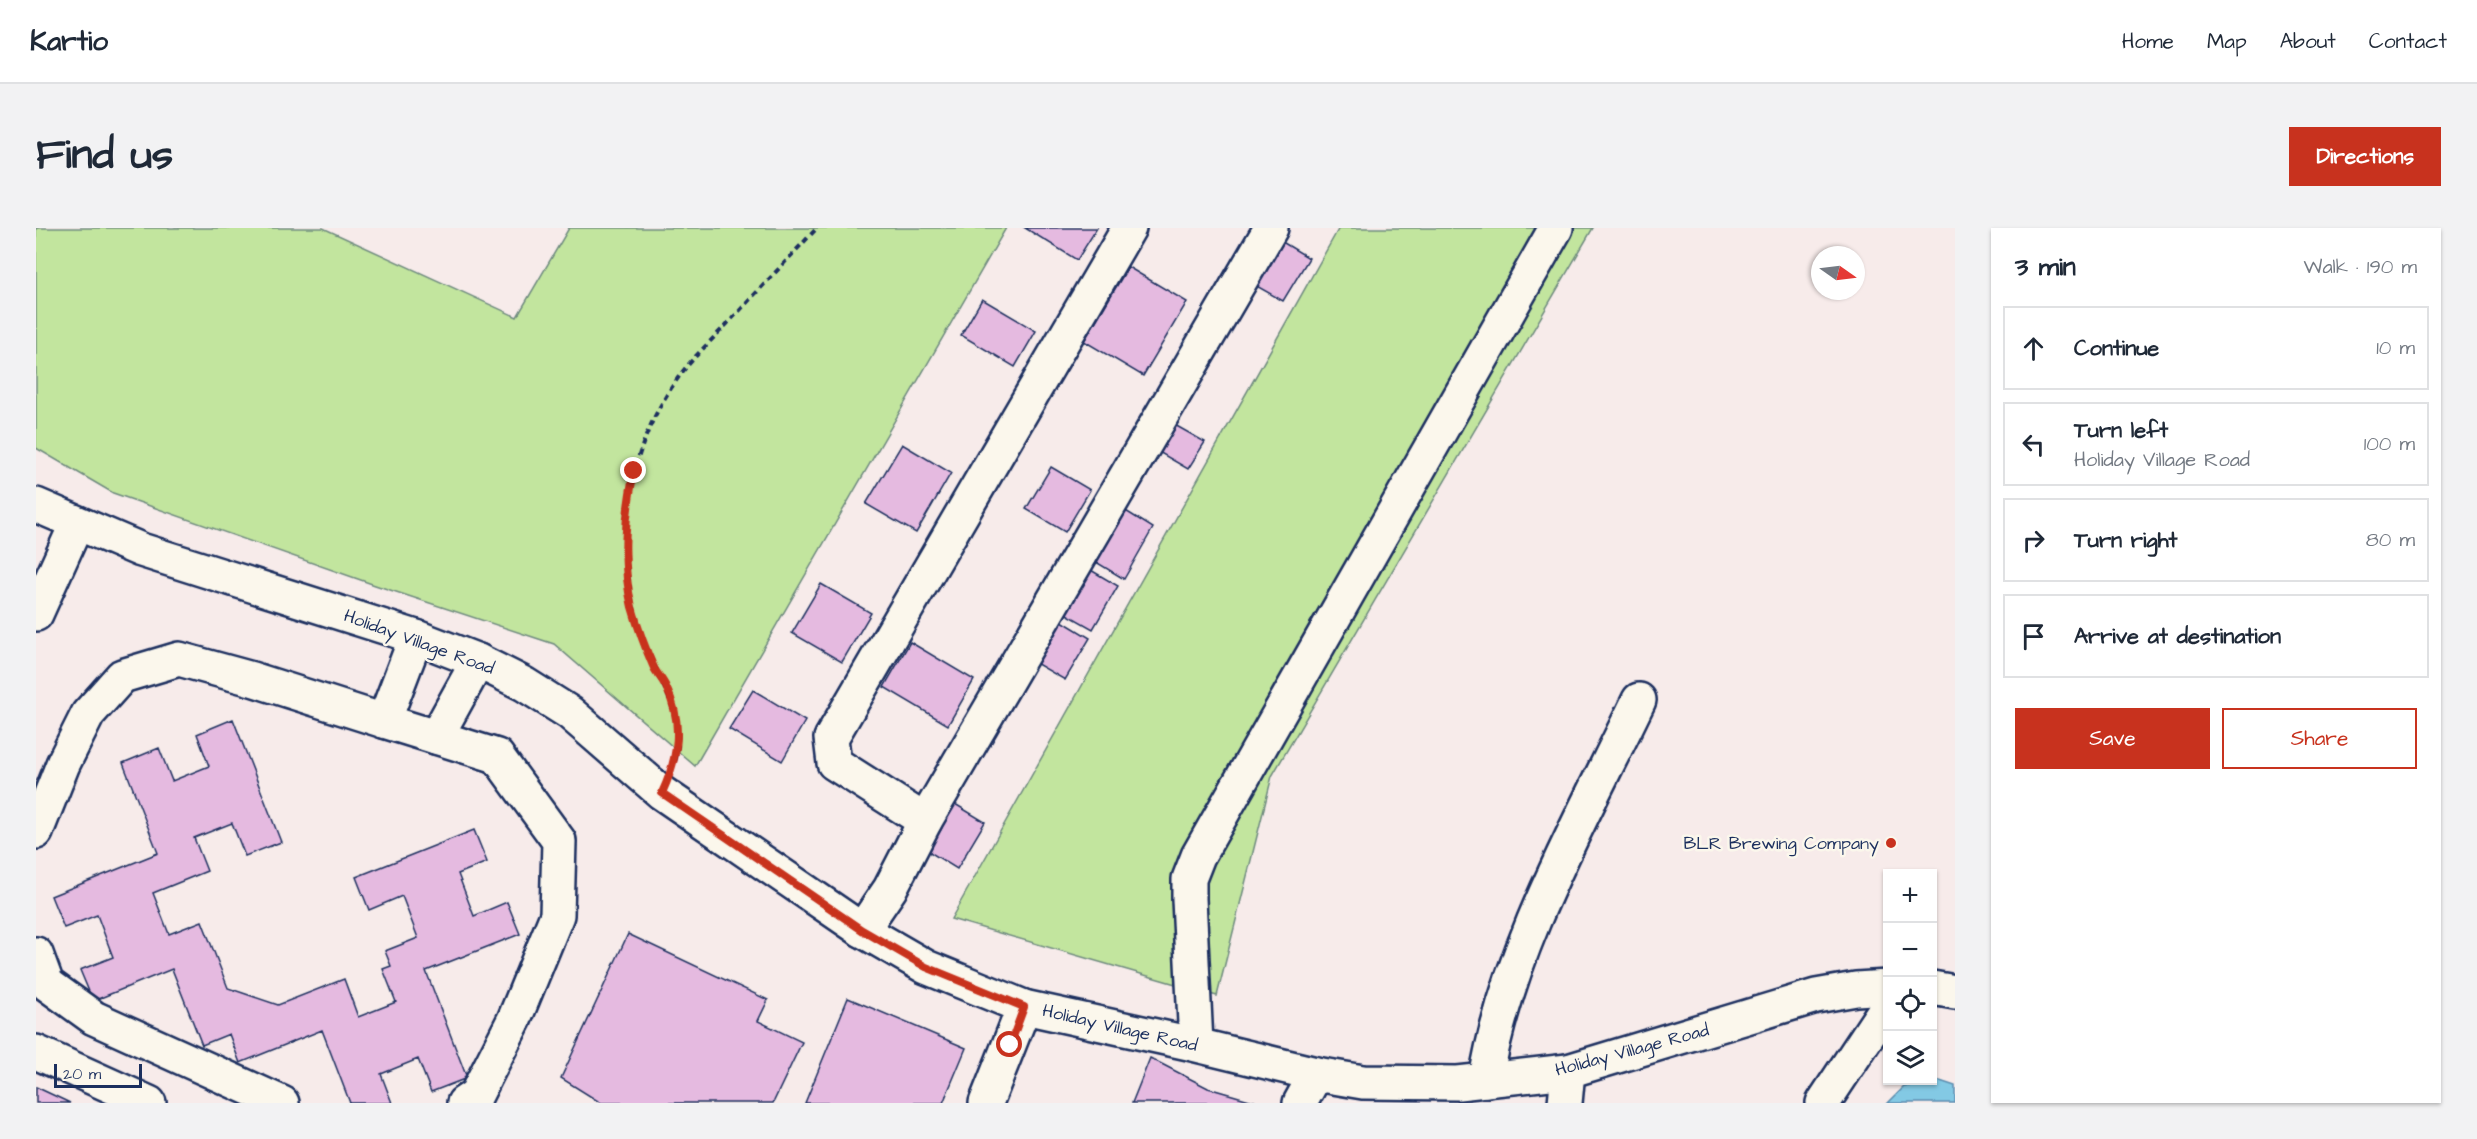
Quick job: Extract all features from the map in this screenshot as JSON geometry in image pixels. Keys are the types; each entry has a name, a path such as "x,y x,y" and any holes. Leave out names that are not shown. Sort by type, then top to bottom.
{"street":[{"path":"925,820 834,763 831,738 1129,228"},
{"path":"862,930 890,889 925,820 1271,228"},
{"path":"1196,1044 1188,899 1189,879 1198,856 1556,228"},
{"name":"Holiday Village Road","path":"36,505 141,550 416,637 478,661 524,684 570,713 662,793 862,930 926,967 1024,1007 1196,1044 1316,1074 1363,1082 1458,1083 1486,1080 1566,1087 1816,996 1883,987"},
{"path":"36,614 77,523"},
{"path":"384,721 416,637"},
{"path":"36,832 63,764 88,714 122,676 179,659 252,679 496,756 559,841 557,915 514,1020 476,1095 464,1103"},
{"path":"436,737 478,661"},
{"path":"1486,1080 1493,1037 1538,909 1640,700"},
{"path":"36,954 47,984 94,1018 282,1103"},
{"path":"1937,989 1955,992"},
{"path":"986,1103 1024,1007"},
{"path":"1824,1103 1883,1011"},
{"path":"36,1052 149,1103"},
{"path":"1300,1103 1316,1074"}],"path":[{"path":"662,793 672,772 677,751 678,729 674,708 666,687 641,638 630,594 624,538 627,504 634,471 645,438 678,378 699,351 817,228"}],"green space":[{"path":"36,228 323,228 517,317 569,228 1006,228 695,766 554,644 375,585 113,493 36,448"},
{"path":"1339,228 1593,228 1272,776 1217,996 951,919"}],"water":[{"path":"1937,1082 1955,1086 1955,1103 1888,1103 1904,1087 1937,1085"}],"building":[{"path":"1025,228 1097,228 1077,260"},
{"path":"1279,240 1309,258 1283,301 1253,284"},
{"path":"1128,267 1187,302 1143,376 1084,341"},
{"path":"982,299 1036,331 1015,367 961,335"},
{"path":"1173,424 1205,442 1188,469 1157,451"},
{"path":"902,444 951,473 916,533 866,504"},
{"path":"1051,467 1090,490 1065,532 1026,509"},
{"path":"1121,508 1153,528 1124,579 1091,559"},
{"path":"1089,569 1118,586 1093,629 1063,612"},
{"path":"821,584 871,613 842,662 792,633"},
{"path":"1057,618 1090,638 1065,680 1032,661"},
{"path":"910,642 974,680 948,725 884,687"},
{"path":"753,690 805,721 782,761 729,729"},
{"path":"233,719 281,842 245,856 232,823 194,838 207,871 153,893 169,934 202,921 228,988 278,1005 344,979 358,1017 396,1002 383,969 391,966 385,951 418,938 402,896 369,910 356,877 474,830 487,862 458,874 474,916 507,902 520,934 426,971 467,1078 431,1092 418,1059 381,1074 392,1103 350,1103 322,1030 240,1063 229,1034 202,1045 172,969 93,1001 80,970 113,957 97,915 64,928 51,896 158,853 123,763 159,748 172,781 209,766 197,734"},
{"path":"955,804 985,822 957,869 928,851"},
{"path":"628,934 768,1000 758,1021 802,1042 773,1103 601,1103 561,1078"},
{"path":"848,998 966,1048 943,1103 805,1103"},
{"path":"1150,1058 1208,1088 1260,1103 1132,1103"},
{"path":"36,1087 70,1103 36,1103"}],"place":[{"name":"BLR Brewing Company","path":"1891,843"}],"route":[{"path":"634,471 627,504 624,538 626,572 641,638 666,687 674,708 678,729 677,751 672,772 662,793 862,930 926,967 1024,1007 1010,1045"}]}
